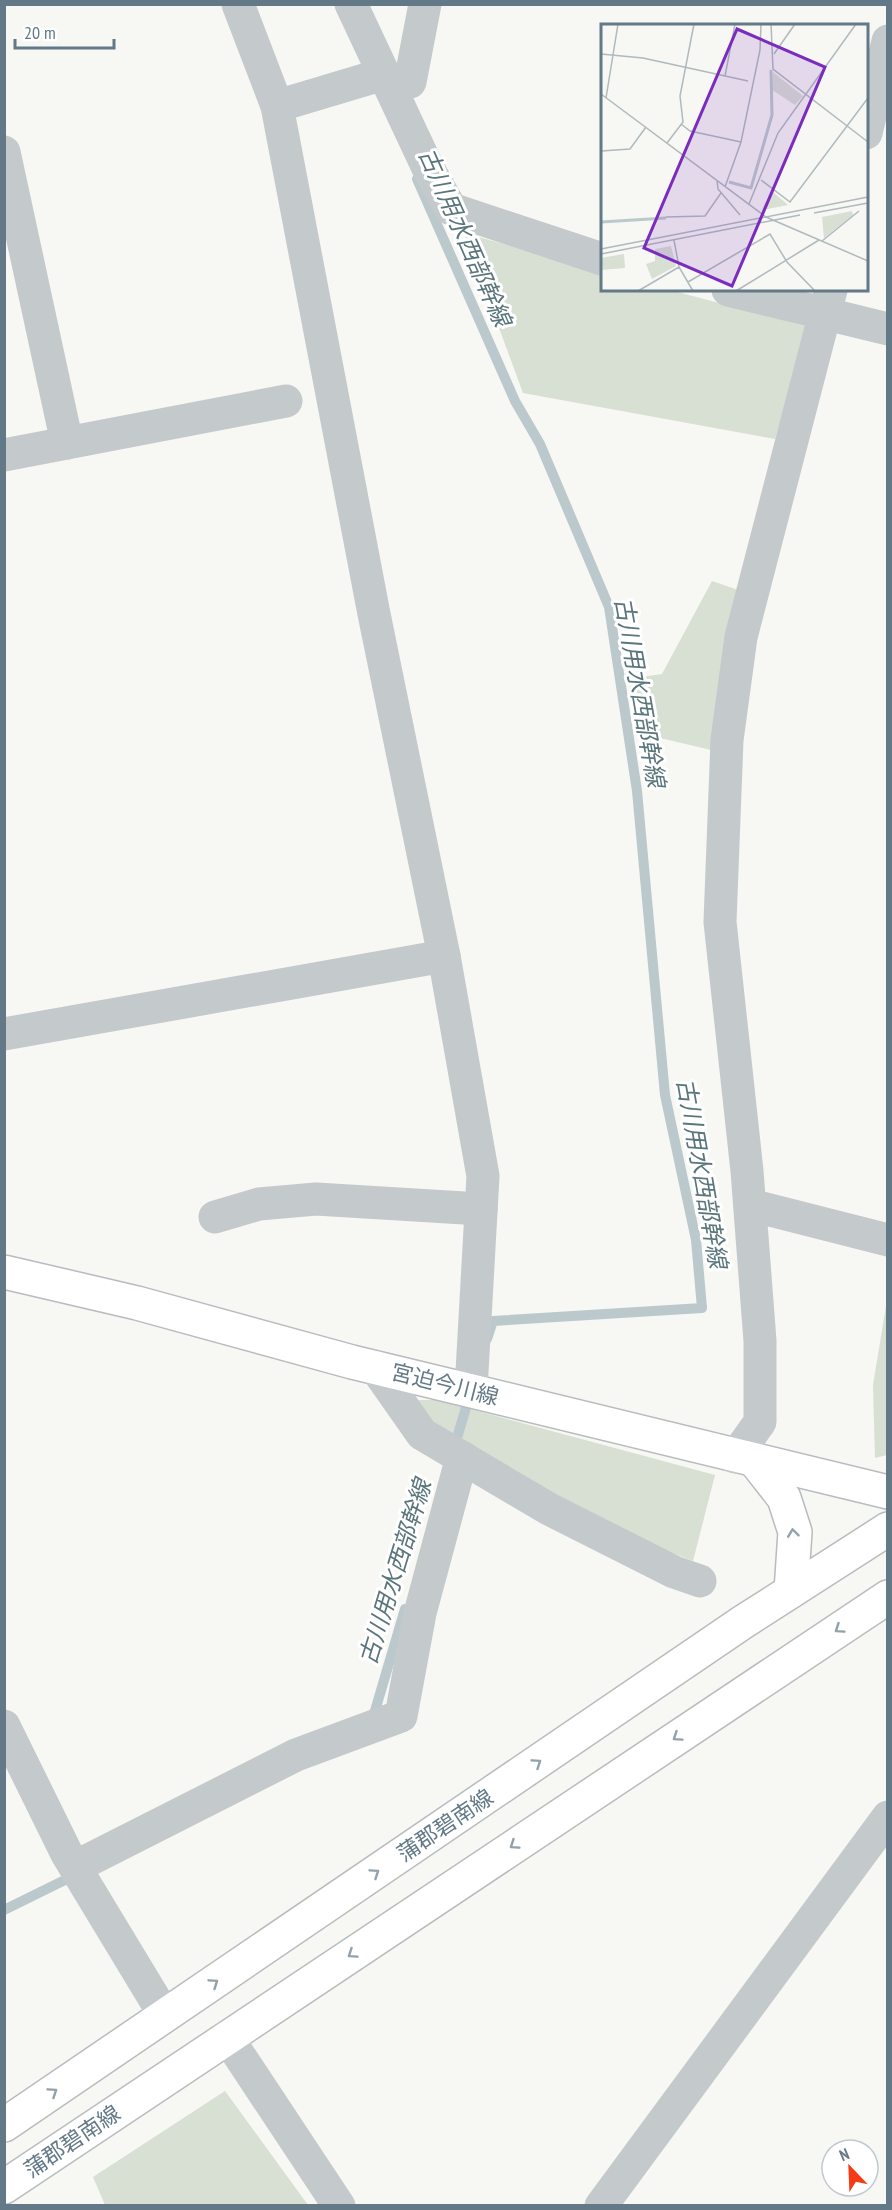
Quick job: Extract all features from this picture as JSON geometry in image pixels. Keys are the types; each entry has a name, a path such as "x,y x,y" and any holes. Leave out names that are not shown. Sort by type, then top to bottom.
{"main road":[{"name":"宮迫今川線","path":"4,1272 137,1303 375,1367 888,1492"},
{"path":"745,1459 784,1498 795,1532 791,1591"},
{"name":"蒲郡碧南線","path":"4,2125 791,1591 888,1529"},
{"name":"蒲郡碧南線","path":"4,2187 888,1596"}],"street":[{"path":"238,4 277,106 374,614 444,956 483,1176 471,1390"},
{"path":"351,4 397,78 428,168 451,208 601,258"},
{"path":"397,78 424,4"},
{"path":"868,129 888,41"},
{"path":"277,106 397,78"},
{"path":"4,152 67,443"},
{"path":"737,291 828,301 888,328"},
{"path":"745,1459 760,1422 760,1341 750,1205 720,922 727,740 741,637 828,301"},
{"path":"4,455 286,401"},
{"path":"4,1034 444,956"},
{"path":"215,1217 259,1204 316,1199 481,1209"},
{"path":"750,1205 888,1240"},
{"path":"375,1367 422,1434 549,1509 674,1572 700,1581"},
{"path":"75,1867 296,1755 400,1716 420,1613 462,1457"},
{"path":"4,1726 75,1867 165,2016"},
{"path":"601,2205 888,1817"},
{"path":"227,2037 339,2205"}],"shaded area":[{"path":"464,233 601,271 601,291 674,291 809,327 775,439 523,393"},
{"path":"712,581 747,593 711,750 635,732 629,679 662,674"},
{"path":"887,1300 887,1455 875,1458 873,1385"},
{"path":"419,1400 437,1400 715,1475 693,1561 582,1518 413,1417"},
{"path":"225,2091 308,2205 105,2205 93,2177"}],"waterway":[{"name":"古川用水西部幹線","path":"417,179 515,401 540,444 609,607 637,791 665,1095 696,1240 702,1308 493,1321 487,1339"},
{"name":"古川用水西部幹線","path":"454,1448 470,1394"},
{"name":"古川用水西部幹線","path":"372,1721 405,1609"},
{"name":"古川用水西部幹線","path":"4,1910 75,1875"}]}
